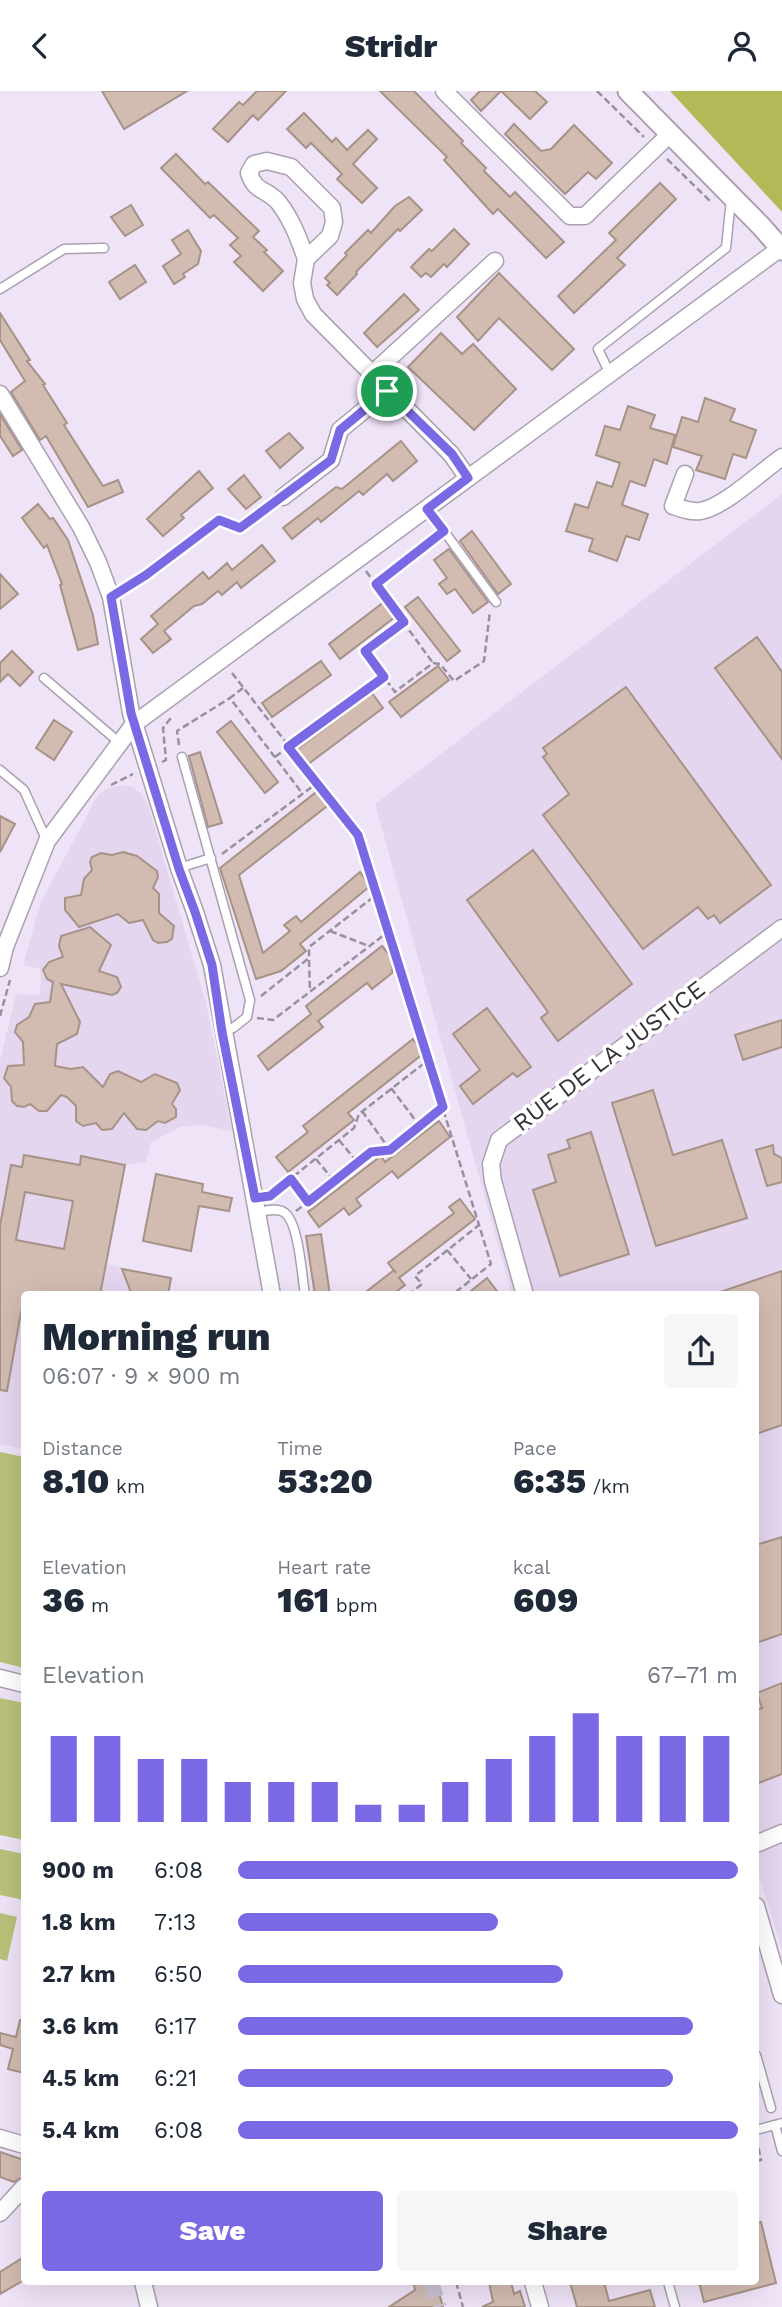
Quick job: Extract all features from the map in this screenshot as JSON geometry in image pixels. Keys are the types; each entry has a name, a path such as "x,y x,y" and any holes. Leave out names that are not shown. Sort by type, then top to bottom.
{"street":[{"path":"444,91 570,216 585,216 670,134"},
{"path":"0,968 5,947 47,841 134,724 781,249 628,91"},
{"path":"306,259 330,236 334,222 332,208 291,167 267,161 254,164 249,173 252,184 277,201 295,228 306,259 302,283 305,299 313,314 452,454 468,478"},
{"path":"372,374 495,261"},
{"path":"283,497 331,460 340,430 387,391"},
{"path":"0,394 81,527 111,597 134,724 212,965 222,1032 271,1291"},
{"path":"685,474 673,506 702,511 716,506 782,457"},
{"name":"RUE DE LA JUSTICE","path":"524,1291 493,1181 491,1164 499,1140 782,928"},
{"path":"0,1678 21,1683"},
{"path":"759,1843 782,1833"},
{"path":"761,1945 782,1994"},
{"path":"0,2138 21,2144"},
{"path":"0,2213 21,2190"},
{"path":"144,2285 149,2307"},
{"path":"534,2285 540,2307"}],"lane":[{"path":"610,375 598,349 726,248 731,196"},
{"path":"0,289 64,249 104,248"},
{"path":"427,509 496,602"},
{"path":"111,597 146,575 219,520"},
{"path":"44,678 121,744"},
{"path":"182,757 250,1000 247,1017 233,1028 222,1032"},
{"path":"0,770 24,790 47,841"},
{"path":"179,869 211,858"},
{"path":"256,1205 285,1213 293,1224 303,1291"},
{"path":"759,2066 771,2108"},
{"path":"759,2129 779,2124 782,2151"},
{"path":"669,2285 675,2307"}],"path":[{"path":"219,520 240,528 283,497"},
{"path":"376,584 444,531"},
{"path":"358,559 433,663"},
{"path":"404,622 365,651 395,692 433,663 440,664 454,681 484,661 490,609 496,602"},
{"path":"221,659 358,835 491,1263 457,1291"},
{"path":"275,757 384,677"},
{"path":"182,757 177,731 243,688"},
{"path":"230,698 302,793"},
{"path":"110,785 166,760 163,728 177,710"},
{"path":"211,858 225,853 317,783"},
{"path":"310,992 309,947 376,895"},
{"path":"330,931 369,946"},
{"path":"247,1017 274,1020 388,932"},
{"path":"250,1000 264,995 309,958"},
{"path":"256,1205 340,1140 354,1128 362,1111 428,1060"},
{"path":"391,1089 420,1126"},
{"path":"288,1218 371,1152 390,1150 443,1107"},
{"path":"362,1111 390,1150"},
{"path":"340,1140 357,1163"},
{"path":"316,1159 334,1181"},
{"path":"291,1179 308,1202"},
{"path":"413,1291 422,1284 415,1276 479,1225"},
{"path":"447,1250 471,1279"},
{"path":"457,2285 463,2307"}],"shaded area":[{"path":"782,494 782,1950 759,1875 759,1291 511,1291 375,804"},
{"path":"131,786 141,793 148,805 206,1003 232,1131 203,1125 180,1127 151,1142 146,1162 125,1165 106,1264 171,1278 169,1291 21,1291 21,1448 0,1444 0,1061 16,994 39,995 40,969 23,965 40,904 98,795 108,788"}],"green space":[{"path":"670,91 782,91 782,212"},
{"path":"0,1452 21,1456 21,1667 0,1662"},
{"path":"0,1698 21,1702 21,1839 0,1835"},
{"path":"0,1849 21,1853 21,1899 0,1895"},
{"path":"0,1913 17,1917 7,1961 0,1959"}],"building":[{"path":"102,91 187,91 124,129"},
{"path":"257,91 286,91 258,120 253,115 228,142 213,129 239,102 243,105"},
{"path":"380,91 414,91 463,141 461,143 486,168 484,171 510,197 515,192 564,242 546,258 498,209 493,214 444,160 447,157"},
{"path":"480,91 501,91 481,111 471,100"},
{"path":"501,91 535,91 547,102 530,119"},
{"path":"304,113 332,142 336,138 347,150 368,130 377,139 353,164 377,188 362,203 337,179 342,174 311,143 306,148 287,129"},
{"path":"514,124 541,151 551,149 574,125 612,163 596,179 588,172 565,194 505,134"},
{"path":"176,154 205,184 208,182 259,231 253,237 283,271 263,291 234,262 241,256 230,245 238,238 214,215 210,218 161,168"},
{"path":"660,183 676,199 617,258 625,265 574,313 558,296 616,240 609,233"},
{"path":"409,197 422,210 400,231 398,229 337,295 327,285 330,283 325,278 368,230 371,233 395,206"},
{"path":"131,205 143,225 125,236 111,217"},
{"path":"454,229 469,244 447,267 444,264 431,277 426,273 421,277 411,267"},
{"path":"188,230 201,251 198,264 174,284 163,266 181,254 172,240"},
{"path":"135,265 146,282 120,299 109,282"},
{"path":"499,273 574,349 552,370 499,318 478,341 457,317"},
{"path":"404,294 419,310 377,347 364,333"},
{"path":"0,313 30,360 27,361 45,384 43,385 67,423 64,425 103,486 118,480 123,492 88,507 46,436 40,440 11,392 25,381 0,340"},
{"path":"441,333 462,354 473,344 516,389 474,430 408,367"},
{"path":"705,398 735,409 730,421 756,430 746,458 733,454 725,479 696,470 702,456 673,447 682,417 698,422"},
{"path":"628,406 655,415 650,428 675,435 667,464 654,459 645,486 630,481 622,505 648,514 639,540 626,536 617,561 589,551 593,539 566,531 575,504 588,508 597,482 612,487 620,463 596,455 605,426 620,430"},
{"path":"0,414 22,450 13,456 0,436"},
{"path":"289,433 303,448 280,468 266,451"},
{"path":"401,441 417,461 393,481 387,474 363,495 359,491 321,522 318,518 292,539 283,528 336,487 342,489"},
{"path":"199,471 213,488 181,515 184,518 163,536 147,519"},
{"path":"244,475 261,497 246,509 228,489"},
{"path":"38,504 50,519 53,518 68,540 93,615 98,644 78,650 60,585 62,584 47,545 44,548 22,518"},
{"path":"472,531 511,584 498,594 460,541"},
{"path":"262,545 275,561 241,588 237,582 222,595 218,591 202,604 194,606 164,631 171,639 153,653 141,639 158,624 151,616 203,572 209,579 227,563 232,570"},
{"path":"449,549 488,602 473,613 455,589 447,594 439,584 447,578 434,560"},
{"path":"0,574 18,594 0,609"},
{"path":"418,597 460,651 447,661 405,607"},
{"path":"384,602 395,617 340,659 329,644"},
{"path":"757,637 782,672 782,759 715,668"},
{"path":"12,651 33,672 20,686 8,674 0,682 0,663"},
{"path":"321,661 331,675 272,717 262,703"},
{"path":"438,666 449,680 401,717 389,702"},
{"path":"626,687 771,885 720,923 714,915 708,919 698,907 643,949 543,815 569,794 543,757 547,754 543,748"},
{"path":"372,693 383,708 307,765 296,750"},
{"path":"54,720 72,732 54,760 36,748"},
{"path":"231,721 278,782 265,793 217,732"},
{"path":"200,752 222,823 208,827 189,756"},
{"path":"320,789 331,803 239,875 263,953 290,931 284,925 296,916 301,922 360,872 370,886 300,944 306,951 281,971 256,979 220,868"},
{"path":"0,816 15,824 0,852"},
{"path":"533,850 632,984 558,1041 541,1018 548,1012 467,900"},
{"path":"123,852 137,856 157,871 158,877 153,888 159,894 159,913 174,926 172,939 167,942 158,943 153,940 143,920 129,923 118,914 79,927 65,910 65,898 81,895 84,879 92,870 92,857 101,853 112,855"},
{"path":"90,927 111,945 99,971 117,977 121,987 112,995 61,984 80,1022 77,1034 57,1044 55,1066 71,1069 83,1067 103,1087 110,1074 118,1071 141,1082 155,1074 177,1083 180,1090 172,1104 176,1109 176,1117 165,1123 158,1121 146,1130 137,1129 124,1113 112,1129 102,1130 96,1123 83,1126 76,1121 76,1106 61,1095 47,1111 39,1111 30,1104 17,1106 12,1101 11,1087 4,1078 8,1066 24,1065 23,1042 15,1032 17,1025 29,1017 35,1004 50,1002 53,982 47,979 43,970 49,962 63,957 59,946 61,936"},
{"path":"382,946 393,959 392,973 372,989 367,983 318,1021 323,1027 268,1070 258,1056 311,1014 306,1006"},
{"path":"487,1008 531,1067 517,1077 513,1073 473,1104 460,1086 480,1070 453,1034"},
{"path":"782,1020 782,1047 743,1060 735,1035"},
{"path":"413,1039 424,1053 348,1113 354,1120 288,1172 276,1157 308,1132 303,1126"},
{"path":"653,1090 673,1155 722,1140 747,1218 656,1246 612,1103"},
{"path":"439,1121 450,1137 398,1178 392,1171 356,1199 361,1206 349,1215 344,1208 319,1227 308,1212 381,1156 385,1162"},
{"path":"591,1132 629,1254 560,1276 533,1190 556,1182 548,1155 570,1148 567,1140"},
{"path":"773,1145 774,1154 782,1158 782,1182 767,1186 756,1150"},
{"path":"24,1155 80,1165 81,1156 125,1165 101,1291 21,1291 21,1312 7,1391 0,1390 0,1226 11,1165 22,1167","holes":["25,1192 73,1201 64,1249 16,1240"]},
{"path":"156,1174 203,1184 202,1192 232,1198 229,1211 199,1206 191,1251 143,1241"},
{"path":"460,1199 475,1219 399,1278 405,1285 397,1291 367,1291 394,1270 388,1263 454,1213 449,1207"},
{"path":"321,1234 329,1291 314,1291 306,1236"},
{"path":"122,1269 171,1278 169,1291 130,1291"},
{"path":"782,1271 782,1425 759,1433 759,1291 723,1291"},
{"path":"487,1278 497,1291 471,1291"},
{"path":"782,1537 782,1634 759,1642 759,1544"},
{"path":"782,1683 782,1774 759,1783 759,1709 762,1708 759,1692"},
{"path":"21,2020 21,2072 8,2069 13,2049 0,2045 0,2033 16,2037"},
{"path":"0,2152 21,2159 21,2178 14,2182 0,2177"},
{"path":"759,2222 776,2283 704,2302 700,2285 759,2285"},
{"path":"21,2259 21,2282 0,2294 0,2272"},
{"path":"414,2285 437,2285 443,2307 389,2307 415,2290"},
{"path":"490,2285 512,2285 514,2294 520,2291 525,2307 482,2307 493,2302"},
{"path":"571,2285 605,2285 609,2301 650,2290 655,2307 577,2307"}],"tunnel":[{"path":"432,2285 439,2307"}],"route":[{"path":"387,391 452,454 468,478 427,509 444,531 376,584 404,622 365,651 384,677 288,747 358,835 443,1107 390,1150 371,1152 308,1202 291,1179 270,1196 255,1198 222,1032 212,965 131,713 111,597 146,575 219,520 240,528 283,497 331,460 340,430 387,391"}]}
